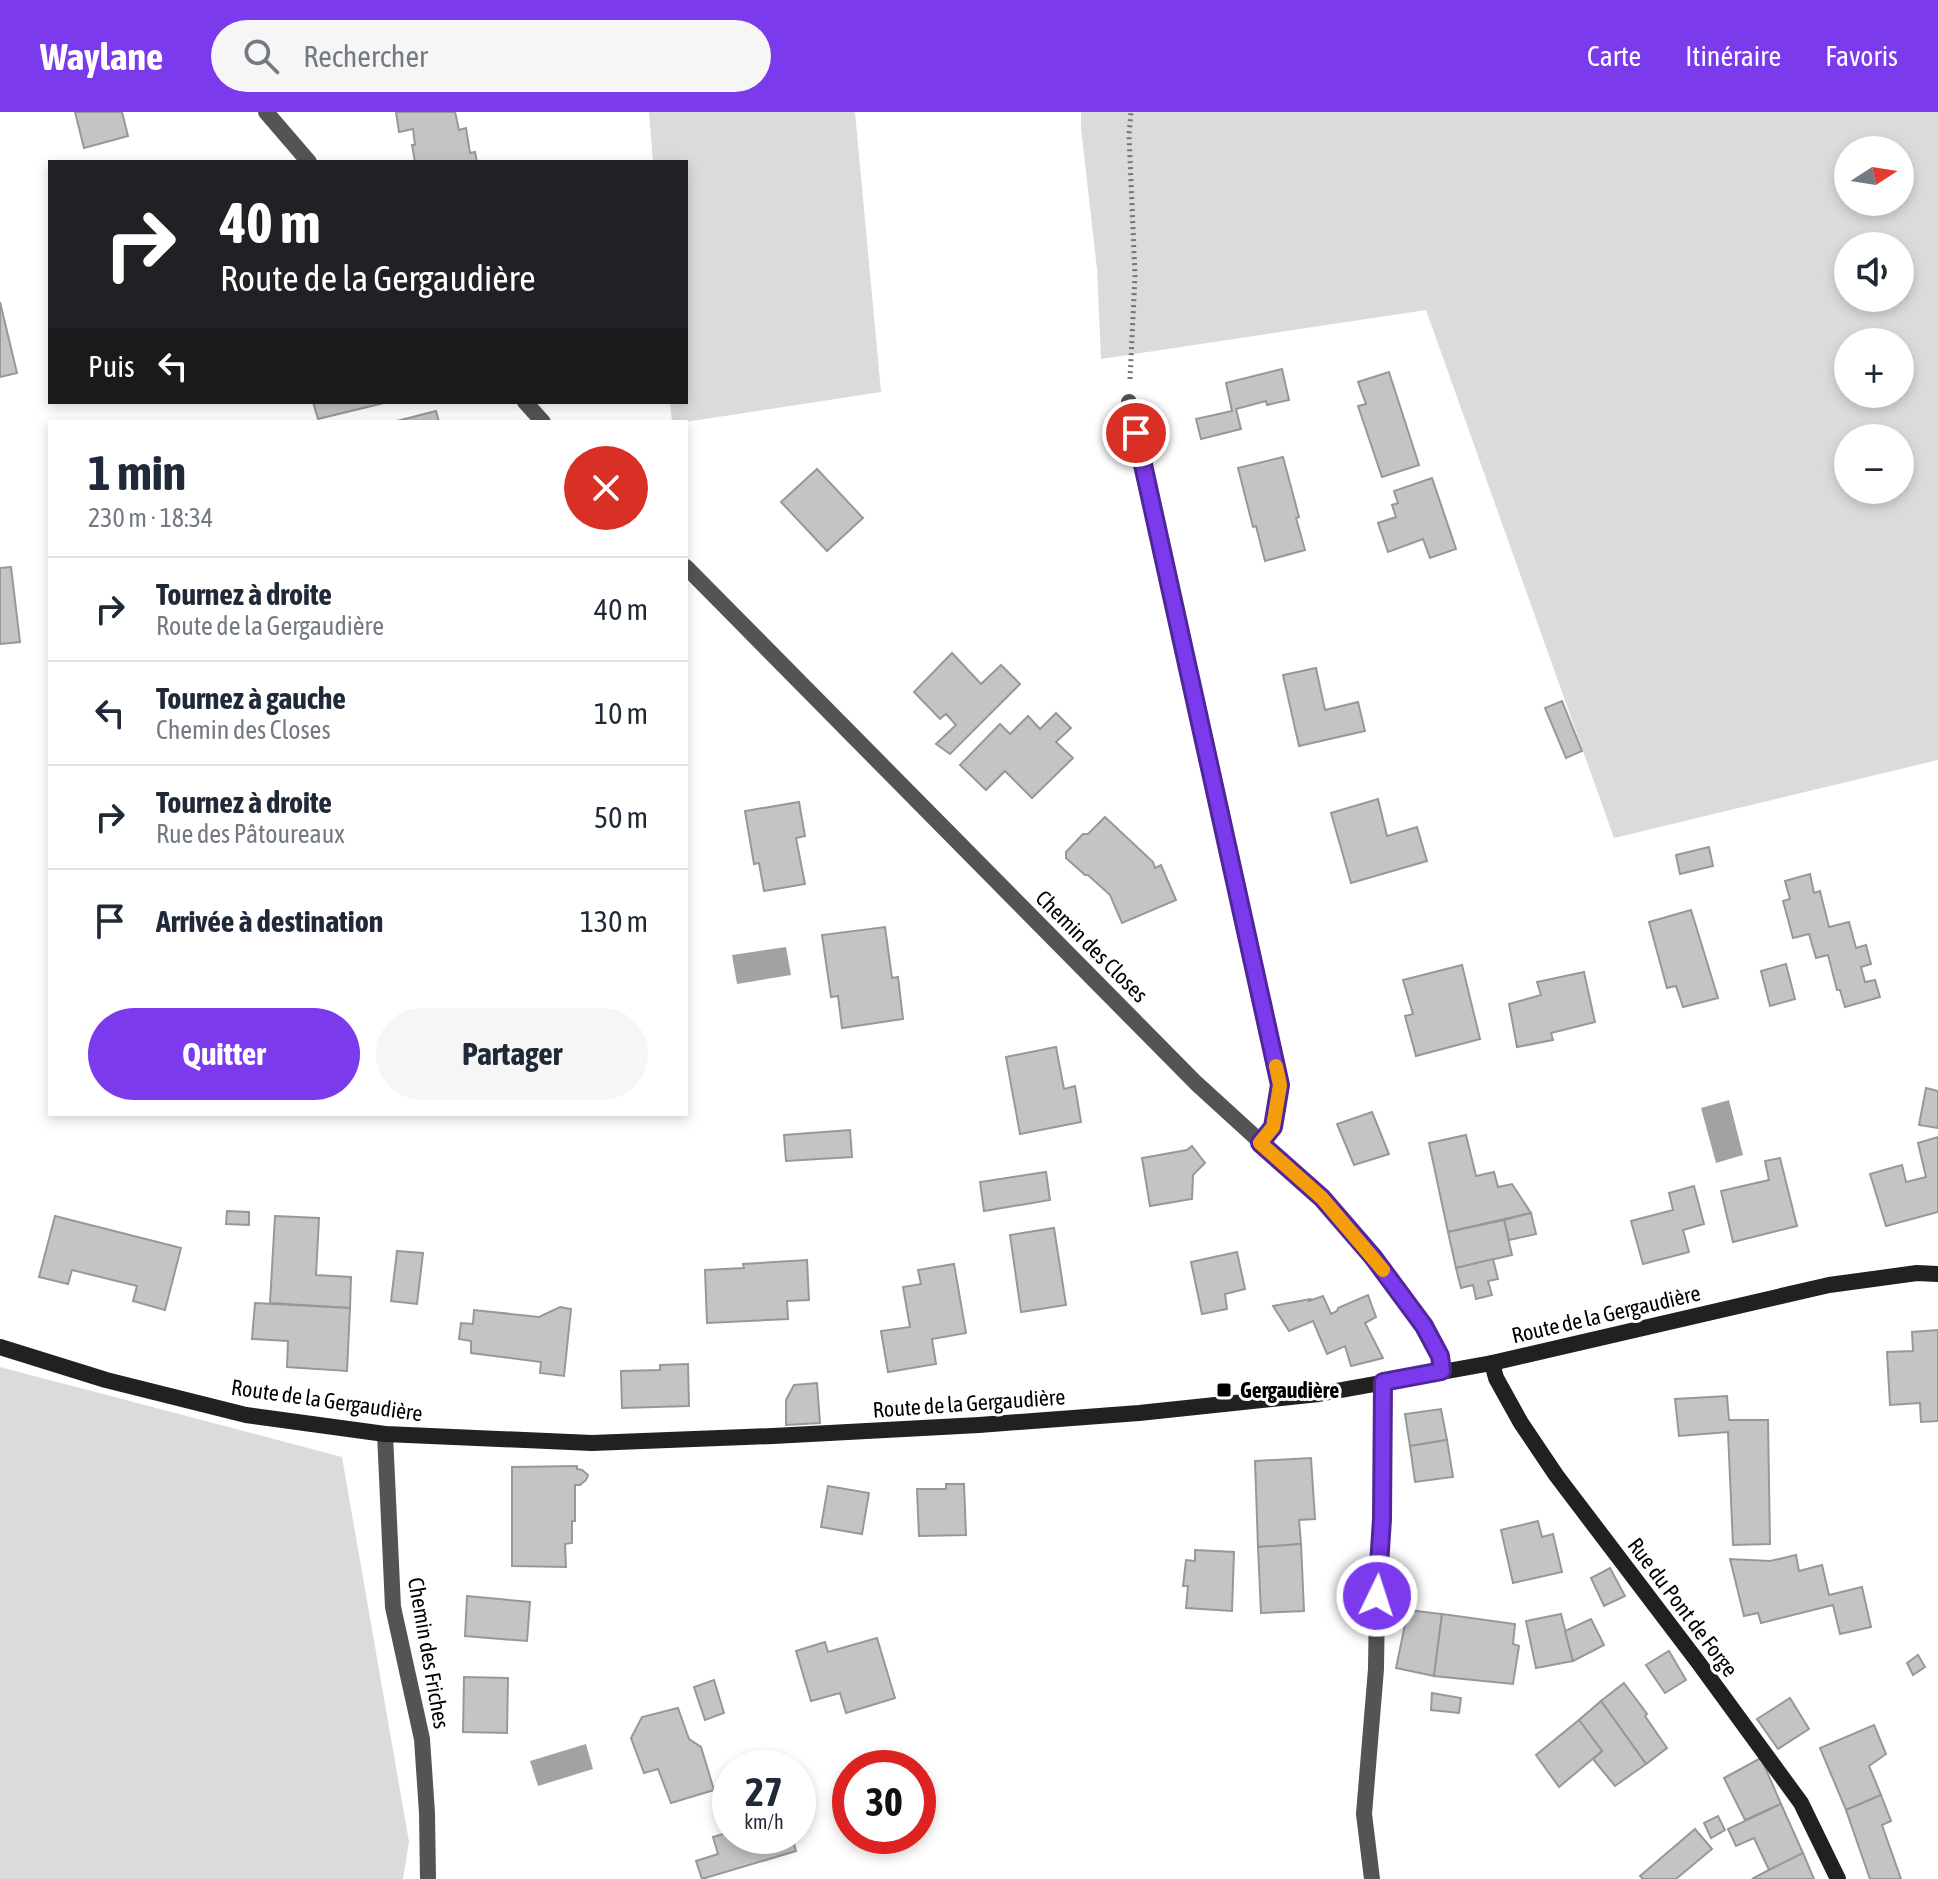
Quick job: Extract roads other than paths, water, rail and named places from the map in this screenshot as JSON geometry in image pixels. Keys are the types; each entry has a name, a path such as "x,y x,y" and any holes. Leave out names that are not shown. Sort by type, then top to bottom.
{"street":[{"path":"266,112 307,160"},
{"path":"1129,402 1280,1085 1273,1127 1260,1143"},
{"path":"527,404 541,420"},
{"name":"Chemin des Closes","path":"688,569 1185,1072 1322,1198 1373,1257 1424,1326 1440,1356 1442,1371"},
{"name":"Route de la Gergaudière","path":"0,1347 106,1380 246,1415 385,1434 592,1443 979,1425 1139,1413 1319,1394 1492,1363 1829,1285 1917,1273 1938,1274"},
{"name":"Rue du Pont de Forge","path":"1492,1363 1496,1378 1521,1423 1556,1475 1801,1803 1838,1879"},
{"path":"1372,1879 1364,1814 1376,1669 1383,1382"},
{"name":"Chemin des Friches","path":"385,1434 393,1607 422,1739 428,1879"}],"place":[{"name":"Gergaudière","path":"1224,1390"}]}
